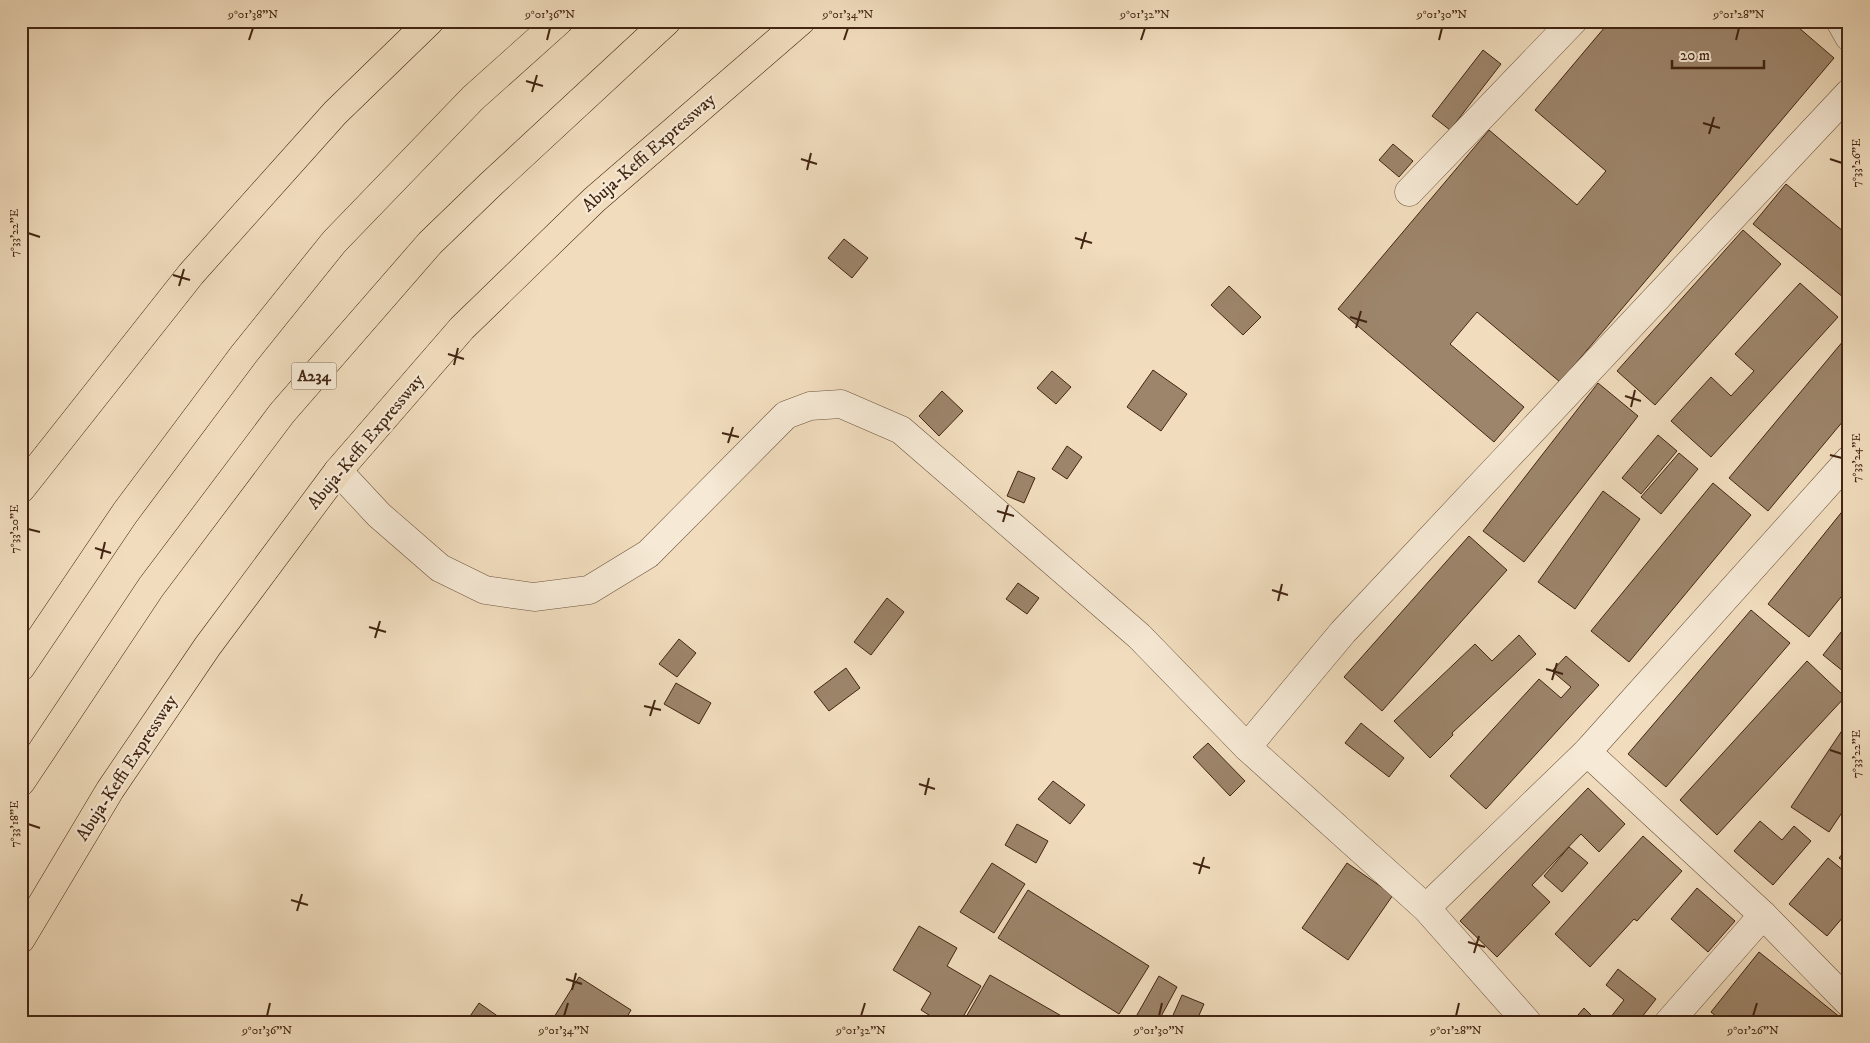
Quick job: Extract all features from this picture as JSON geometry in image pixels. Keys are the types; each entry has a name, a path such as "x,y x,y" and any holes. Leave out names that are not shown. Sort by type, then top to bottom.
{"highway":[{"path":"21,489 191,274 335,113 430,21"},
{"path":"21,668 131,506 244,354 334,242 473,98 559,21"},
{"name":"A234","path":"21,782 151,587 282,413 430,243 667,21"},
{"name":"Abuja-Keffi Expressway","path":"21,939 110,790 206,647 338,471 469,321 594,200 800,21"}],"street":[{"path":"1409,192 1573,21"},
{"path":"1840,21 1849,37"},
{"path":"1247,747 1343,632 1849,93"},
{"path":"338,471 379,515 440,568 485,590 534,597 589,590 648,554 786,415 810,406 841,404 901,430 1139,636 1247,747 1426,908 1527,1022"},
{"path":"1426,908 1587,752 1849,460"},
{"path":"1587,752 1763,915 1849,1004"},
{"path":"1669,1022 1763,915"}],"building":[{"path":"1610,21 1791,21 1834,58 1560,382 1477,312 1450,344 1524,407 1494,442 1338,309 1489,130 1577,205 1606,171 1535,110"},
{"path":"1483,50 1501,64 1450,130 1432,116"},
{"path":"1393,144 1413,161 1399,177 1379,160"},
{"path":"1786,184 1849,236 1849,302 1753,224"},
{"path":"1743,230 1781,264 1655,405 1617,371"},
{"path":"844,239 868,258 852,278 828,258"},
{"path":"1800,283 1838,317 1711,457 1671,421 1711,377 1731,396 1754,371 1735,354"},
{"path":"1229,286 1261,317 1243,335 1211,305"},
{"path":"1849,334 1849,414 1768,511 1729,478"},
{"path":"1153,370 1187,394 1161,431 1127,407"},
{"path":"1052,371 1071,387 1056,404 1037,388"},
{"path":"1598,383 1638,416 1524,562 1483,531"},
{"path":"942,391 963,411 939,436 919,416"},
{"path":"1658,435 1677,451 1641,494 1622,478"},
{"path":"1067,446 1082,457 1067,479 1052,469"},
{"path":"1679,453 1698,469 1661,514 1641,497"},
{"path":"1018,471 1035,478 1024,503 1007,496"},
{"path":"1713,483 1751,515 1629,662 1591,631"},
{"path":"1603,491 1640,519 1575,609 1538,582"},
{"path":"1849,503 1849,587 1809,637 1768,604"},
{"path":"1469,536 1507,570 1382,711 1344,677"},
{"path":"1018,583 1039,598 1027,614 1006,599"},
{"path":"887,598 904,612 871,655 854,642"},
{"path":"1751,610 1790,643 1666,787 1628,754"},
{"path":"1849,622 1849,676 1823,655"},
{"path":"1519,635 1536,654 1452,733 1453,735 1430,758 1394,721 1475,644 1492,661"},
{"path":"679,639 696,653 677,677 659,664"},
{"path":"1566,656 1599,685 1486,809 1450,776 1539,679 1561,698 1571,687 1552,671"},
{"path":"1807,661 1845,697 1717,835 1680,800"},
{"path":"846,668 860,688 829,711 814,692"},
{"path":"676,683 711,703 699,724 664,704"},
{"path":"1849,720 1849,802 1829,832 1791,807"},
{"path":"1361,723 1404,758 1389,777 1345,743"},
{"path":"1208,743 1245,781 1230,796 1193,757"},
{"path":"1053,781 1085,805 1070,824 1038,799"},
{"path":"1588,788 1625,824 1599,852 1581,834 1532,885 1550,902 1497,957 1460,921"},
{"path":"1760,821 1782,840 1794,826 1811,841 1773,885 1734,851"},
{"path":"1017,824 1048,841 1036,863 1005,845"},
{"path":"1643,836 1682,871 1637,921 1634,919 1590,967 1555,934"},
{"path":"1849,846 1849,865 1839,858"},
{"path":"1569,847 1588,863 1562,892 1544,876"},
{"path":"1828,858 1849,875 1849,910 1827,936 1789,904"},
{"path":"992,863 1025,884 994,933 960,912"},
{"path":"1347,863 1393,895 1348,960 1302,928"},
{"path":"1697,888 1735,921 1708,952 1671,919"},
{"path":"1028,890 1149,966 1119,1014 998,938"},
{"path":"919,926 957,948 947,966 981,986 960,1022 940,1022 921,1010 931,993 893,970"},
{"path":"1849,942 1849,956 1842,949"},
{"path":"1759,952 1846,1022 1723,1022 1711,1012"},
{"path":"1618,969 1656,999 1638,1022 1607,1022 1624,1000 1606,985"},
{"path":"990,975 1072,1022 973,1022 966,1017"},
{"path":"1159,976 1177,987 1158,1022 1133,1022"},
{"path":"579,977 631,1010 624,1022 551,1022"},
{"path":"1182,995 1204,1004 1196,1022 1170,1022"},
{"path":"479,1003 506,1022 466,1022"},
{"path":"1584,1008 1598,1022 1572,1022"}]}
